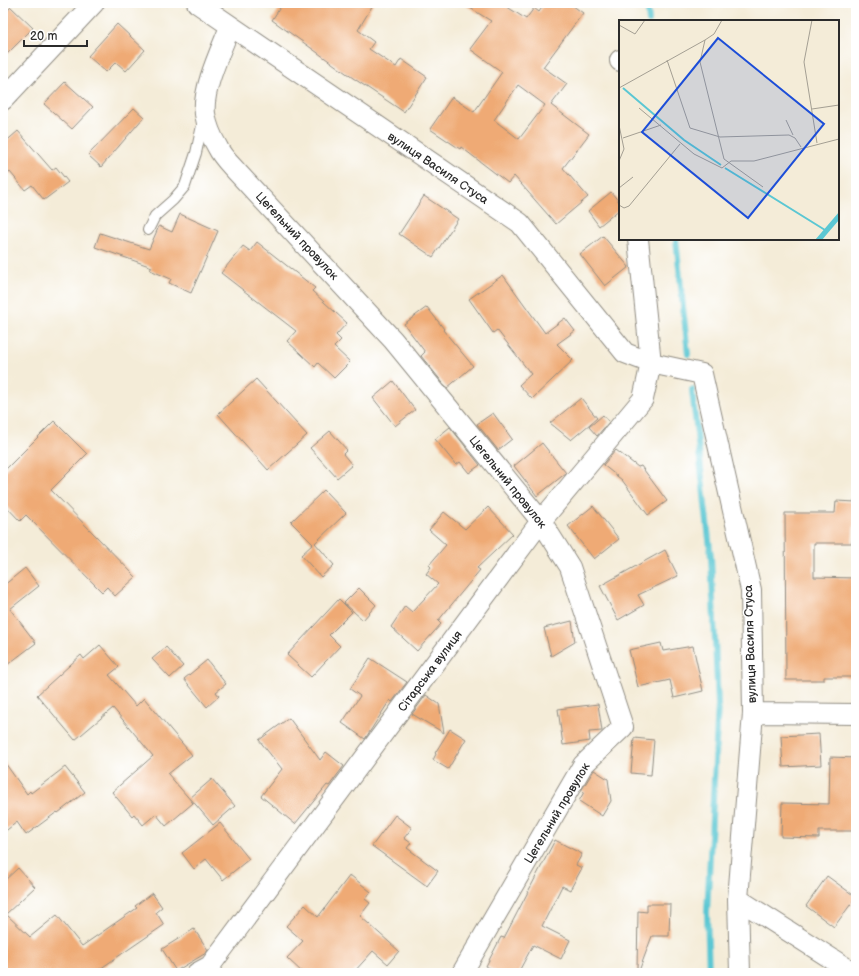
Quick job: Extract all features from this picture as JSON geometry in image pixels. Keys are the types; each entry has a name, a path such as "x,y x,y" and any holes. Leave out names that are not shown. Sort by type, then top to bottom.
{"street":[{"path":"3,100 94,3"},
{"name":"вулиця Василя Стуса","path":"197,3 520,224 625,353 650,363 702,374 751,590 753,712 738,899 740,973"},
{"name":"Цегельний провулок","path":"230,27 210,80 205,100 205,114 218,150 393,340 541,521 570,567 623,727 583,765 462,973"},
{"path":"638,240 650,363"},
{"name":"Сітарська вулиця","path":"197,973 210,966 541,521 643,399 650,363"},
{"path":"753,712 856,714"},
{"path":"738,899 854,973"}],"lane":[{"path":"148,230 155,216 173,200 185,186 196,153 205,114"}],"building":[{"path":"283,3 374,3 358,30 374,42 369,49 396,67 401,59 427,77 404,112 353,78 272,20"},
{"path":"462,3 501,3 526,19 534,8 539,12 545,3 569,3 583,13 543,67 567,84 551,105 589,134 563,168 588,197 556,224 514,176 508,183 461,147 460,149 430,129 452,97 474,112 502,72 470,49 491,21","holes":["518,85 545,105 519,139 494,120"]},
{"path":"11,7 33,28 3,58 3,15"},
{"path":"117,24 145,50 126,71 116,62 106,72 88,56"},
{"path":"65,82 93,107 72,129 44,104"},
{"path":"134,108 144,117 101,167 88,155"},
{"path":"18,131 52,170 56,167 68,182 44,200 32,185 25,190 10,172 3,178 3,144"},
{"path":"611,192 619,202 619,210 599,226 588,211"},
{"path":"424,196 458,219 433,257 399,234"},
{"path":"180,214 218,231 191,293 169,283 171,279 150,270 152,267 95,247 100,233 149,249 159,226 172,232"},
{"path":"603,236 629,267 605,286 580,254"},
{"path":"257,242 315,288 312,291 347,323 336,335 341,340 334,347 350,362 334,378 318,363 315,367 287,341 296,331 221,273 243,246 250,251"},
{"path":"503,275 545,333 565,318 575,331 557,344 573,360 532,399 519,385 531,374 497,330 493,333 469,299"},
{"path":"427,307 444,329 443,330 473,366 447,388 421,356 425,352 404,324"},
{"path":"256,379 307,435 268,470 218,414"},
{"path":"393,381 415,410 395,426 373,398"},
{"path":"581,398 597,418 571,440 550,423"},
{"path":"493,413 512,439 498,450 477,424"},
{"path":"603,415 609,422 597,436 589,427"},
{"path":"54,421 87,454 51,490 136,577 115,596 107,587 102,592 26,515 20,521 3,503 3,472"},
{"path":"450,427 480,465 469,473 460,462 456,465 435,439"},
{"path":"330,431 347,450 343,454 352,465 337,478 310,448"},
{"path":"542,443 566,473 537,496 514,466"},
{"path":"616,450 638,467 641,466 667,501 648,515 622,480 603,465"},
{"path":"324,490 346,513 315,543 334,565 321,577 301,555 313,544 291,522"},
{"path":"836,501 856,502 852,543 814,543 814,577 856,578 856,677 824,677 824,680 786,680 785,513 835,513"},
{"path":"593,506 619,539 594,559 568,526"},
{"path":"488,507 513,534 477,568 480,570 438,621 441,624 417,651 391,627 405,606 412,612 438,584 426,574 431,567 429,565 446,545 429,530 444,512 465,529"},
{"path":"665,550 678,576 638,595 644,605 618,620 600,586"},
{"path":"25,568 39,586 10,609 36,643 3,668 3,586"},
{"path":"359,588 376,605 363,620 344,603"},
{"path":"339,599 352,612 329,635 340,646 311,677 287,655"},
{"path":"572,621 575,642 551,656 544,628"},
{"path":"661,643 663,651 693,646 703,691 674,698 670,680 638,687 629,650"},
{"path":"100,645 119,667 109,675 136,706 144,698 192,755 168,774 193,803 166,826 156,814 143,825 134,814 132,816 112,792 153,756 113,708 75,740 37,695 81,655 84,659"},
{"path":"166,647 183,666 170,678 152,659"},
{"path":"370,658 407,682 392,702 390,700 365,739 342,723 360,696 350,689"},
{"path":"207,660 226,684 216,692 219,696 207,707 184,679"},
{"path":"426,695 439,704 444,733 412,714"},
{"path":"598,704 602,731 589,732 590,741 563,745 558,709"},
{"path":"289,718 320,760 326,752 344,766 329,786 327,785 295,824 261,796 282,769 259,740"},
{"path":"450,729 466,739 448,769 433,760 436,754 435,753"},
{"path":"819,734 821,765 783,767 781,736"},
{"path":"634,738 654,740 651,775 631,773"},
{"path":"830,757 856,758 856,831 819,831 819,838 781,837 782,803 829,804"},
{"path":"3,760 27,794 30,791 31,793 65,767 85,792 26,835 17,822 3,833"},
{"path":"594,770 608,779 611,801 602,816 579,801 584,792 581,791"},
{"path":"212,779 235,806 213,825 190,798"},
{"path":"395,815 412,828 404,838 411,843 407,848 438,871 427,886 372,846"},
{"path":"220,823 249,859 223,880 206,859 194,869 182,853"},
{"path":"555,840 582,854 576,865 582,868 570,890 562,886 542,926 570,940 561,959 533,945 518,973 498,973 486,966 501,937 504,938"},
{"path":"18,868 35,887 6,914 30,937 57,915 82,946 137,908 135,906 152,893 162,907 156,912 164,925 94,973 3,973 3,882"},
{"path":"350,875 371,892 365,899 370,903 360,916 399,951 388,964 373,951 353,973 303,973 287,958 303,941 286,926 305,905 318,917"},
{"path":"827,876 856,897 834,927 806,906"},
{"path":"647,904 670,904 669,936 652,936 639,971 637,970 638,911 647,912"},
{"path":"194,929 208,950 206,953 176,971 162,949"}],"waterway":[{"path":"647,3 649,20"},
{"path":"676,240 688,354"},
{"path":"692,390 711,557 718,704 707,913 709,973"}]}
